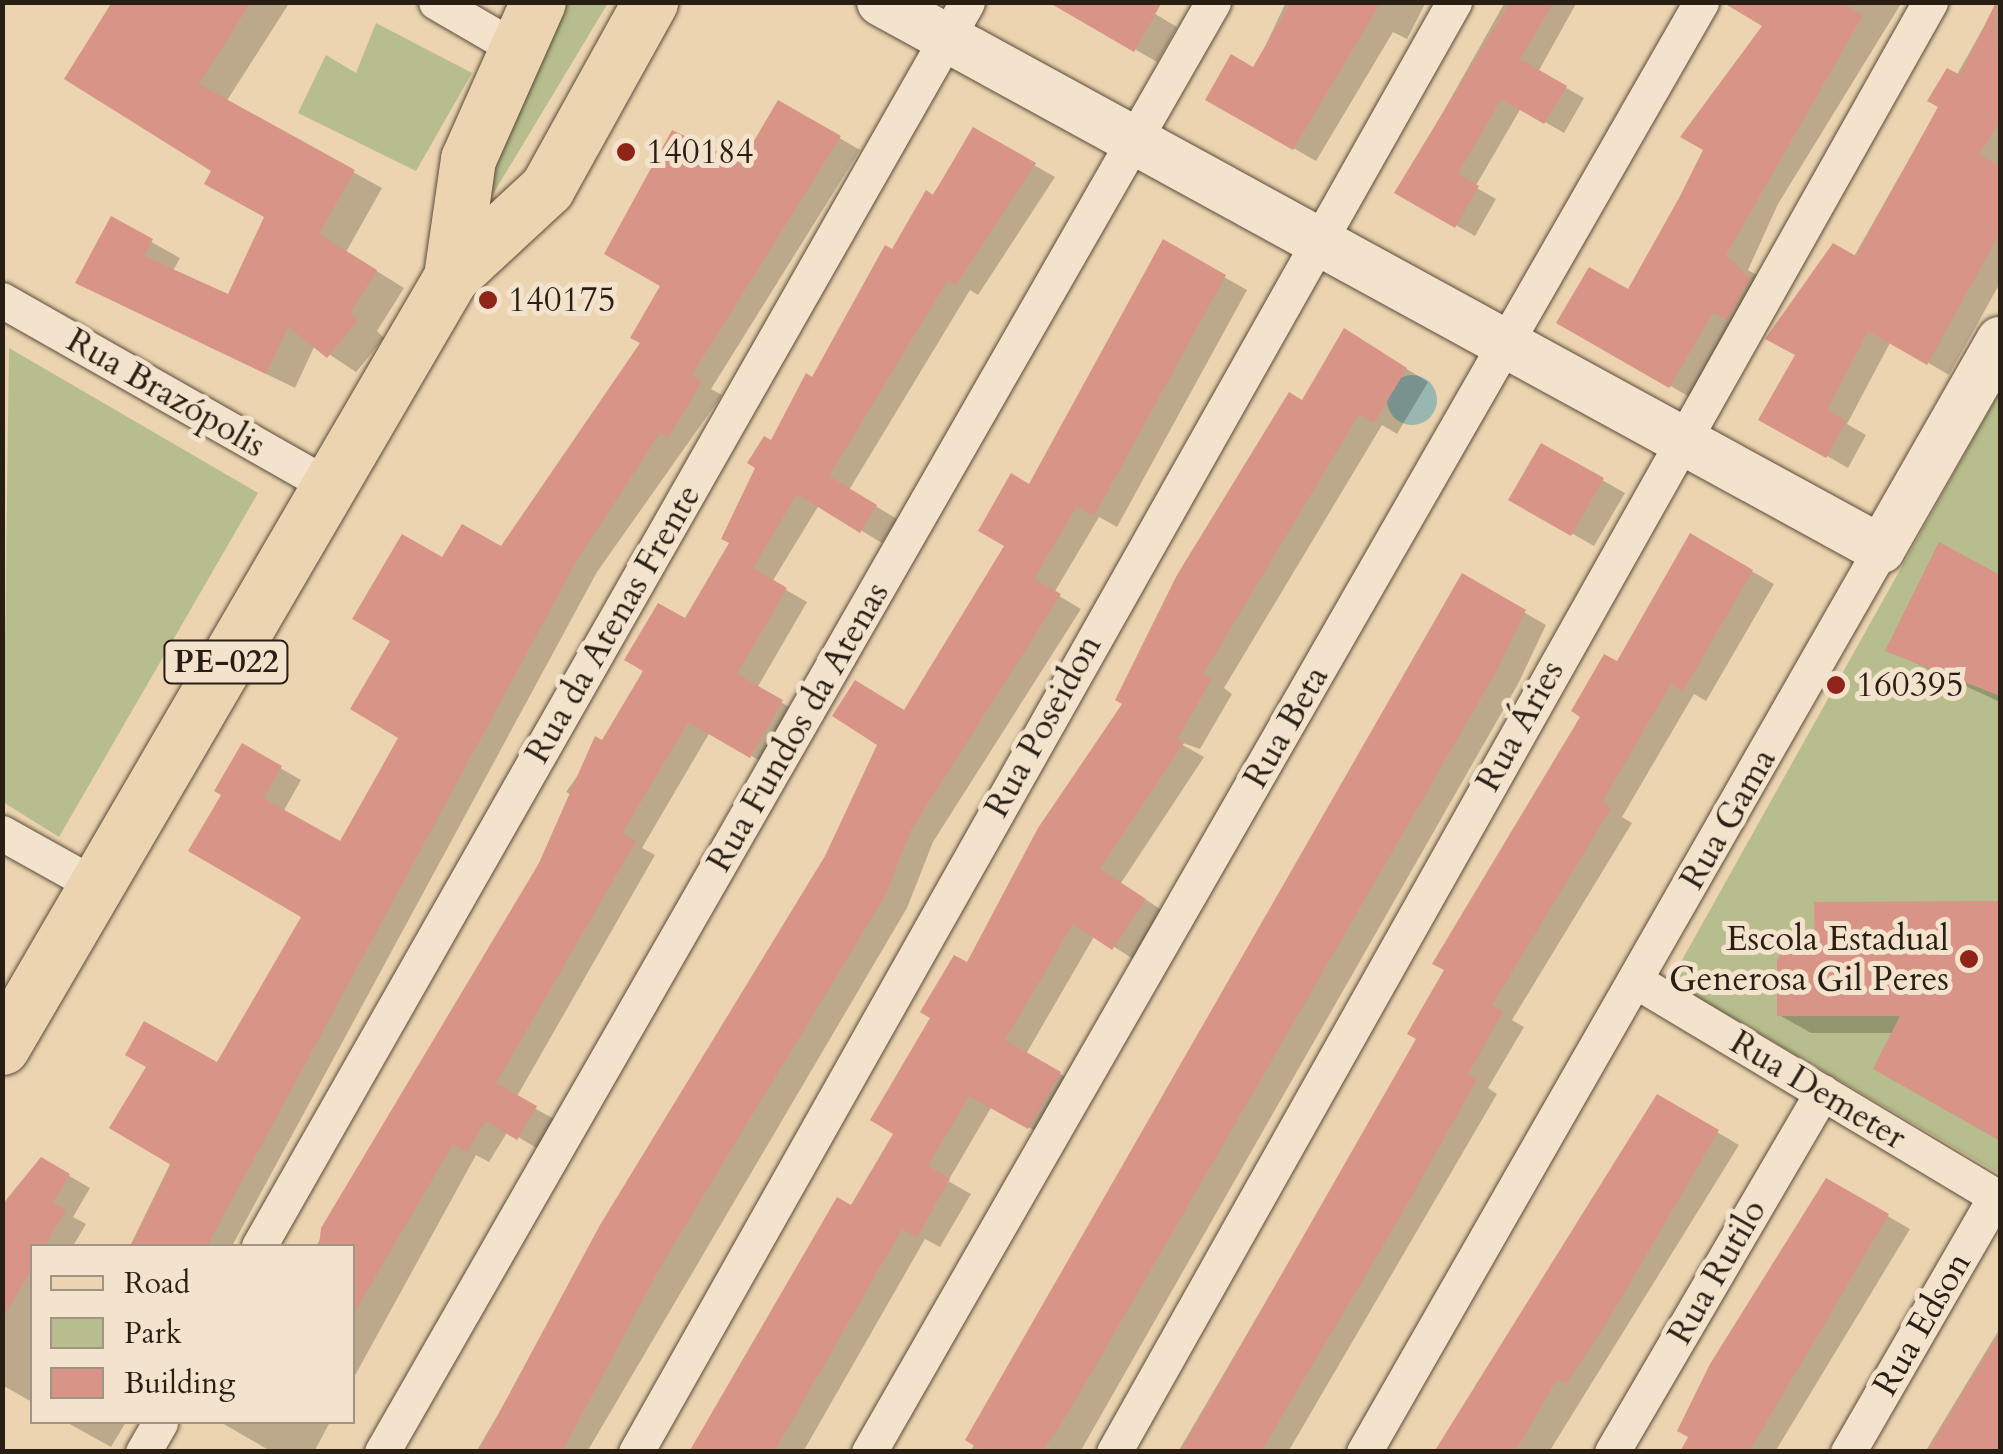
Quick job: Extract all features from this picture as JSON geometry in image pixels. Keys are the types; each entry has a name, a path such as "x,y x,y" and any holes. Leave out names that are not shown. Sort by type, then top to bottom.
{"main road":[{"name":"PE-022","path":"2,1047 451,276 547,188 650,2"},
{"name":"PE-022","path":"451,276 468,159 528,26"}],"street":[{"path":"436,2 528,26"},
{"path":"881,2 957,18 1137,138 1882,549"},
{"name":"Rua Fundos da Atenas","path":"382,1452 1214,2"},
{"name":"Rua Poseidon","path":"636,1452 1317,238 1454,2"},
{"name":"Rua Beta","path":"869,1452 1702,2"},
{"name":"Rua Áries","path":"1114,1452 1930,2"},
{"name":"Rua da Atenas Frente","path":"260,1244 957,18"},
{"name":"Rua Brazópolis","path":"2,300 330,486"},
{"name":"Rua Gama","path":"1364,1452 2000,342"},
{"path":"2,833 95,885"},
{"name":"Rua Demeter","path":"1636,981 1998,1197"},
{"name":"Rua Rutilo","path":"1612,1452 1822,1092"},
{"name":"Rua Edson","path":"1848,1452 1998,1197"},
{"path":"142,1452 159,1424"}],"green space":[{"path":"557,3 608,3 475,224 481,183"},
{"path":"376,23 472,73 416,171 298,113 326,55 356,73"},
{"path":"9,348 258,493 59,837 3,802"},
{"path":"2000,391 2000,1174 1687,991 1677,969"}],"water":[{"path":"1412,375 1430,382 1437,400 1430,418 1412,425 1394,418 1387,400 1394,382"}],"building":[{"path":"112,2 251,2 199,84 355,170 319,234 377,270 350,313 358,320 327,358 288,327 266,374 75,283 111,216 153,239 144,256 228,294 264,217 204,184 211,171 64,79"},
{"path":"1048,2 1162,2 1134,52"},
{"path":"1291,2 1381,2 1293,150 1205,100 1231,54 1253,67"},
{"path":"1510,2 1554,2 1520,59 1567,86 1544,124 1501,99 1458,174 1479,186 1455,228 1394,193"},
{"path":"1722,2 1840,2 1863,15 1726,255 1750,278 1727,320 1713,313 1669,388 1556,323 1589,267 1628,289 1679,198 1703,150 1680,137 1762,26"},
{"path":"1996,2 2000,121 1979,155 2000,166 2000,233 1927,365 1868,331 1827,410 1846,421 1826,458 1758,420 1795,355 1765,339 1833,243 1856,256 1938,107 1927,101 1947,68 1960,75"},
{"path":"778,100 841,136 692,375 702,381 668,438 660,433 577,560 208,1244 132,1244 171,1165 109,1128 146,1067 125,1055 144,1021 217,1062 301,917 188,851 221,795 214,791 242,743 282,766 263,798 340,841 398,738 350,709 390,641 352,619 402,534 442,557 462,524 501,546 640,343 630,338 660,286 604,254 672,130 741,163"},
{"path":"973,127 1036,163 956,285 948,280 829,476 877,505 860,533 797,494 753,568 787,588 737,674 783,700 750,758 688,722 622,834 636,841 496,1083 537,1106 517,1140 486,1121 467,1152 453,1144 355,1312 355,1244 319,1244 321,1228 539,863 595,736 602,740 643,671 624,660 658,603 685,618 729,543 721,539 755,468 747,463 764,436 771,440 806,373 812,377 885,245 892,249 926,190 933,195"},
{"path":"1163,239 1226,275 1094,516 1077,506 1034,579 1061,594 911,830 885,896 662,1264 562,1452 478,1452 600,1225 825,856 877,745 832,716 855,680 904,710 1004,546 978,531 1011,473 1029,484"},
{"path":"1344,328 1407,368 1374,423 1359,414 1203,674 1212,679 1177,739 1184,743 1100,869 1146,899 1112,950 1073,924 1005,1040 1061,1072 1028,1129 969,1096 928,1166 950,1179 917,1237 902,1229 774,1452 689,1452 837,1197 851,1205 893,1134 870,1120 930,1018 920,1012 954,955 967,962 1038,828 1122,704 1115,700 1177,575 1289,392 1302,400"},
{"path":"1541,443 1604,478 1571,536 1508,500"},
{"path":"1690,533 1753,570 1683,691 1671,684 1602,802 1611,808 1492,1005 1503,1012 1468,1074 1477,1079 1261,1452 1180,1452 1416,1039 1407,1034 1444,970 1432,964 1580,717 1571,711 1604,654 1617,661"},
{"path":"1939,542 2000,575 2000,696 1885,651"},
{"path":"1462,573 1526,610 1496,672 1067,1415 1042,1452 984,1452 965,1440"},
{"name":"Escola Estadual Generosa Gil Peres","path":"2000,901 2000,1141 1873,1069 1900,1016 1777,1016 1777,960 1783,950 1815,950 1814,902"},
{"path":"1657,1094 1719,1130 1606,1324 1566,1384 1557,1379 1515,1452 1434,1452"},
{"path":"41,1157 70,1174 53,1203 66,1210 46,1244 30,1244 30,1271 2,1320 2,1205"},
{"path":"1826,1178 1889,1214 1749,1452 1680,1452 1688,1437 1677,1431 1710,1364"},
{"path":"2000,1332 2000,1452 1927,1452"}],"place":[{"name":"140184","path":"626,152"},
{"name":"140175","path":"488,300"},
{"name":"160395","path":"1836,685"},
{"name":"Escola Estadual Generosa Gil Peres","path":"1969,959"}]}
